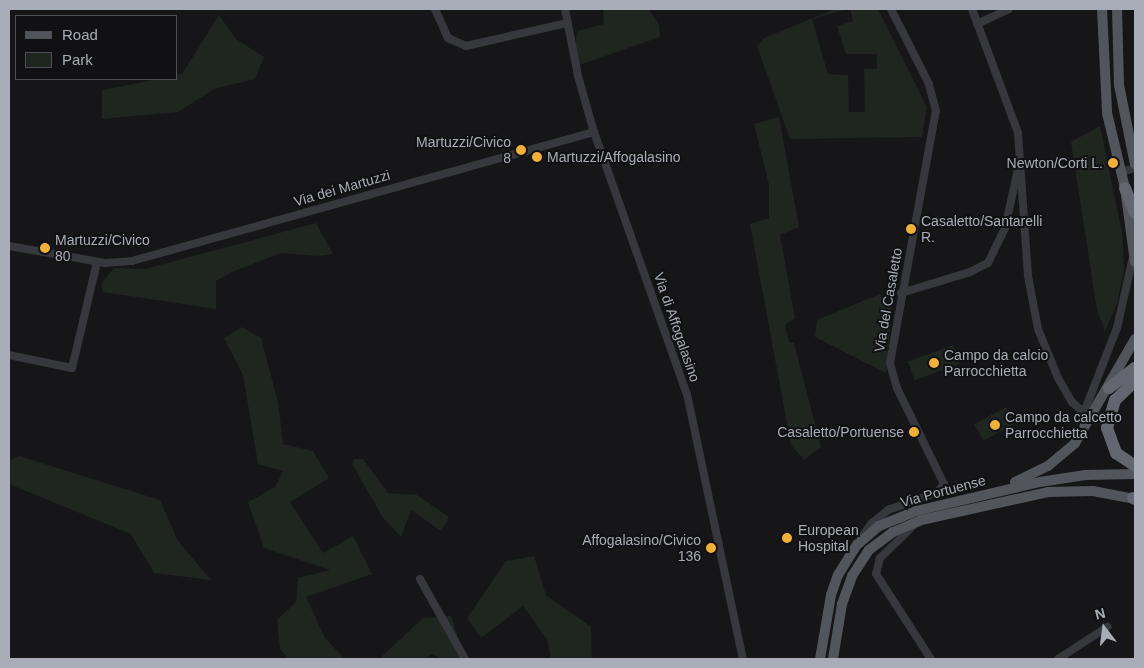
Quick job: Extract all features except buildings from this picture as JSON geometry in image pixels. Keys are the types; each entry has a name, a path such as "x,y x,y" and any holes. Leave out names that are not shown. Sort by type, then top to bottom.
{"highway":[{"path":"1130,186 1135,213"},
{"path":"1109,388 1135,368"},
{"path":"1135,380 1113,404 1107,428 1110,442 1122,460 1135,466"}],"main road":[{"path":"1102,9 1105,93 1121,172 1130,186 1135,262"},
{"path":"1117,9 1119,85 1135,166"},
{"path":"986,494 1048,466 1069,450 1085,429 1135,339"},
{"name":"Via Portuense","path":"820,659 834,585 857,545 874,530 902,516 986,494 1056,479 1135,474"},
{"name":"Via Portuense","path":"833,659 842,604 854,571 881,540 921,520 1062,491 1093,491 1135,499"}],"street":[{"path":"435,9 448,38 466,46 567,23"},
{"name":"Via di Affogalasino","path":"565,9 594,132 687,394 743,659"},
{"name":"Via del Casaletto","path":"857,545 882,514 938,492 944,484 892,374 890,357 936,111 929,84 891,9"},
{"path":"972,9 1014,117 1021,159 1028,276 1038,329 1058,378 1072,402 1083,412"},
{"path":"977,24 1009,9"},
{"name":"Via dei Martuzzi","path":"9,246 96,262 132,261 594,132"},
{"path":"902,293 970,272 988,263 1005,228 1021,159"},
{"path":"1121,172 1135,166"},
{"path":"1085,429 1083,412 1101,376 1117,328 1130,277 1133,245"},
{"path":"9,355 72,368 96,262"},
{"path":"921,520 888,548 878,560 876,570 931,659"},
{"path":"420,579 465,659"},
{"path":"1058,659 1107,627"}],"green space":[{"path":"603,9 649,9 659,25 660,37 579,65 575,43 577,31 604,24"},
{"path":"835,9 848,9 812,19 828,74 848,75 849,112 865,112 864,69 877,69 877,54 846,54 837,26 853,21 850,9 878,9 927,107 922,137 790,139 757,46 764,38"},
{"path":"219,15 236,39 264,57 255,79 214,89 178,112 102,119 102,90 154,80 178,80 178,75 182,74"},
{"path":"779,117 799,227 780,235 795,318 785,325 789,342 794,343 821,447 804,460 791,445 750,224 769,218 769,185 754,124"},
{"path":"1100,126 1122,232 1124,270 1117,304 1105,331 1097,310 1071,142"},
{"path":"316,223 333,254 319,256 281,253 232,272 216,281 216,309 103,292 101,284 114,268 145,269"},
{"path":"880,294 892,308 886,373 815,337 817,320"},
{"path":"242,327 261,338 278,402 283,444 313,451 329,478 290,502 323,553 353,536 372,574 306,597 325,638 345,659 289,659 280,649 277,620 296,602 298,578 330,570 264,548 248,502 275,487 283,471 258,464 243,375 224,338"},
{"name":"Campo da calcio Parrocchietta","path":"953,345 960,364 915,380 908,361"},
{"name":"Campo da calcetto Parrocchietta","path":"1006,407 1015,424 983,441 974,424"},
{"path":"19,456 160,500 178,541 211,580 154,573 131,534 9,484 9,461"},
{"path":"355,459 363,459 388,493 417,495 449,517 441,531 411,510 401,537 383,518 352,464"},
{"path":"534,556 546,595 591,627 592,659 551,659 547,639 523,606 481,638 467,618 506,561"},
{"path":"451,616 465,659 441,659 432,654 425,659 380,658 423,618"}],"place":[{"name":"Martuzzi/Civico 8","path":"521,150"},
{"name":"Martuzzi/Affogalasino","path":"537,157"},
{"name":"Newton/Corti L.","path":"1113,163"},
{"name":"Casaletto/Santarelli R.","path":"911,229"},
{"name":"Martuzzi/Civico 80","path":"45,248"},
{"name":"Campo da calcio Parrocchietta","path":"934,363"},
{"name":"Campo da calcetto Parrocchietta","path":"995,425"},
{"name":"Casaletto/Portuense","path":"914,432"},
{"name":"European Hospital","path":"787,538"},
{"name":"Affogalasino/Civico 136","path":"711,548"}]}
